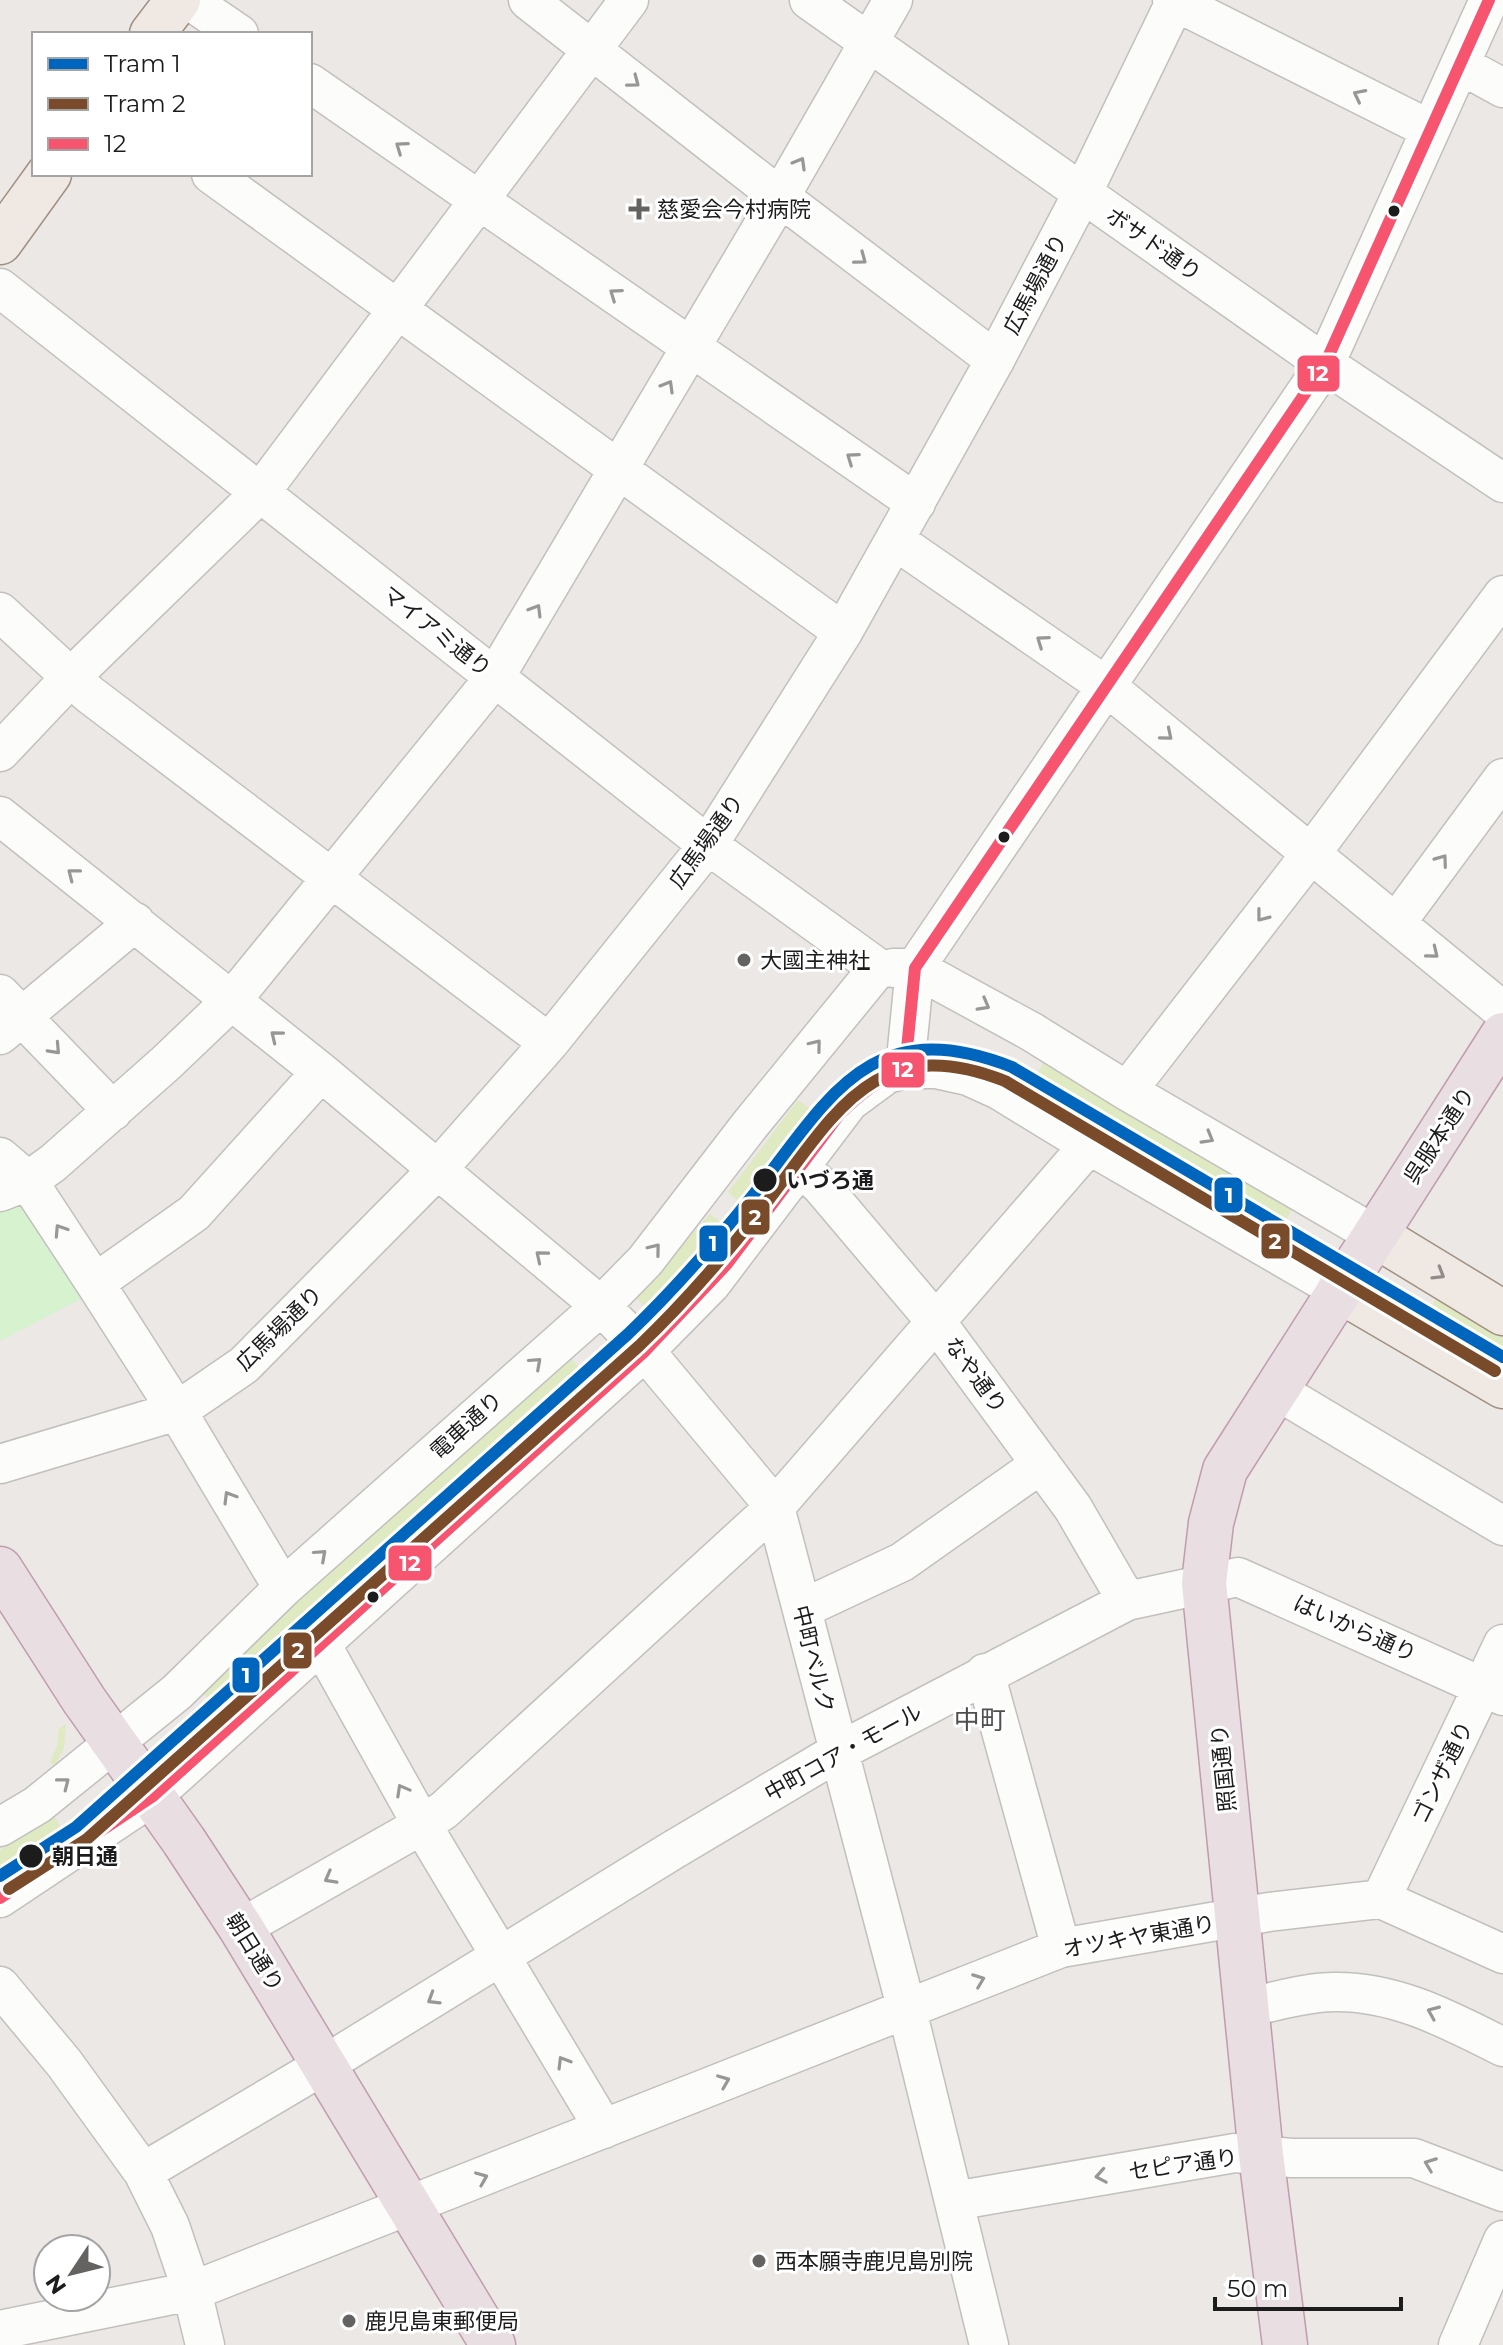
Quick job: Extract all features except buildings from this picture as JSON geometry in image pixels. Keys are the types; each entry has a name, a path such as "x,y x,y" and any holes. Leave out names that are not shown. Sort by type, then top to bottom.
{"highway":[{"name":"呉服本通り","path":"1375,1235 1503,1035"},
{"name":"照国通り","path":"1285,2345 1261,2155 1204,1583 1211,1523 1225,1470 1375,1235"},
{"name":"朝日通り","path":"0,1569 241,1928 493,2345"}],"main road":[{"path":"154,32 178,0"},
{"path":"0,242 48,176"},
{"path":"1375,1235 1503,1313"},
{"path":"1339,1290 1503,1386"}],"street":[{"path":"189,0 236,32"},
{"path":"528,0 995,360"},
{"path":"0,752 71,677 260,493 629,0"},
{"name":"ボサド通り","path":"809,0 1325,364 1503,483"},
{"path":"283,1588 177,1411 95,1283 9,1177 53,1163 232,1000 495,677 780,197 893,0"},
{"name":"電車通り","path":"0,1827 37,1805 177,1692 283,1588 601,1306 645,1261 749,1126 897,968 1106,686 1325,364 1489,0"},
{"path":"1174,1 1429,129"},
{"name":"広馬場通り","path":"0,1464 177,1411 244,1365 437,1170 549,1043 708,845 843,632 896,541 1082,194 1174,1"},
{"path":"1461,65 1503,88"},
{"path":"312,84 916,503"},
{"path":"214,176 843,632"},
{"name":"マイアミ通り","path":"0,288 708,845 897,968"},
{"path":"896,541 1106,686 1503,1011"},
{"path":"1127,1091 1310,855 1503,595"},
{"path":"0,612 89,694 549,1043"},
{"path":"1396,923 1503,778"},
{"name":"中町ベルク","path":"0,816 321,1072 601,1306 645,1351 775,1507 906,2007 989,2345"},
{"path":"113,1111 8,1015 135,922"},
{"path":"905,1069 897,968 1032,1032 1375,1235"},
{"path":"0,1898 153,1796 645,1351 711,1284 849,1102 887,1074 905,1069 936,1069 968,1076 999,1090 1339,1290"},
{"path":"95,1283 194,1213 321,1072"},
{"path":"241,1928 444,1810 775,1507 1089,1145"},
{"name":"なや通り","path":"800,1167 821,1186 937,1323 1073,1508 1127,1601"},
{"path":"1276,1390 1503,1526"},
{"path":"802,1609 902,1562 1041,1464"},
{"name":"はいから通り","path":"1204,1583 1238,1577 1493,1691"},
{"name":"中町コア・モール","path":"143,2172 838,1752 1127,1601 1204,1583"},
{"path":"321,1644 422,1825 604,2129"},
{"name":"ゴンザ通り","path":"1381,1899 1493,1691 1503,1644"},
{"path":"985,1673 1061,1948"},
{"path":"1381,1899 1503,1954"},
{"name":"オツキヤ東通り","path":"0,2333 192,2291 1061,1948 1269,1912 1381,1899"},
{"path":"0,1986 64,2063 143,2172 170,2226 192,2291 205,2345"},
{"path":"1248,2007 1333,1992 1388,1998 1429,2009 1503,2047"},
{"name":"セピア通り","path":"954,2201 1235,2153 1292,2158 1414,2158 1503,2192"},
{"path":"1458,2345 1503,2240"},
{"path":"0,2333 2,2345"}],"green space":[{"path":"1044,1062 1293,1208 1280,1230 1031,1084"},
{"path":"798,1100 819,1115 748,1209 728,1192"},
{"path":"19,1199 90,1294 0,1341 0,1205"},
{"path":"710,1214 730,1231 654,1315 635,1297"},
{"path":"1439,1294 1503,1333 1503,1363 1426,1316"},
{"path":"570,1357 587,1377 217,1709 199,1689"},
{"path":"66,1724 64,1747 55,1767 50,1762 57,1746 59,1729"},
{"path":"55,1817 68,1840 0,1880 0,1850"}],"tram line":[{"name":"1","path":"0,1876 76,1827 628,1334 709,1248 832,1096 859,1073 888,1057 923,1050 964,1053 1012,1067 1503,1357"},
{"name":"2","path":"9,1889 87,1839 639,1346 717,1263 834,1116 859,1092 888,1075 920,1066 959,1068 1005,1081 1495,1371"}],"transit line":[{"name":"12","path":"0,1898 153,1796 645,1351 727,1264 839,1115 869,1089 905,1069 915,968 1325,364 1489,0"}],"place":[{"name":"慈愛会今村病院","path":"639,209"},
{"name":"大國主神社","path":"744,960"},
{"name":"いづろ通","path":"765,1180"},
{"name":"朝日通","path":"31,1856"},
{"name":"西本願寺鹿児島別院","path":"759,2261"},
{"name":"鹿児島東郵便局","path":"349,2321"}],"district":[{"name":"中町","path":"980,1720"}]}
